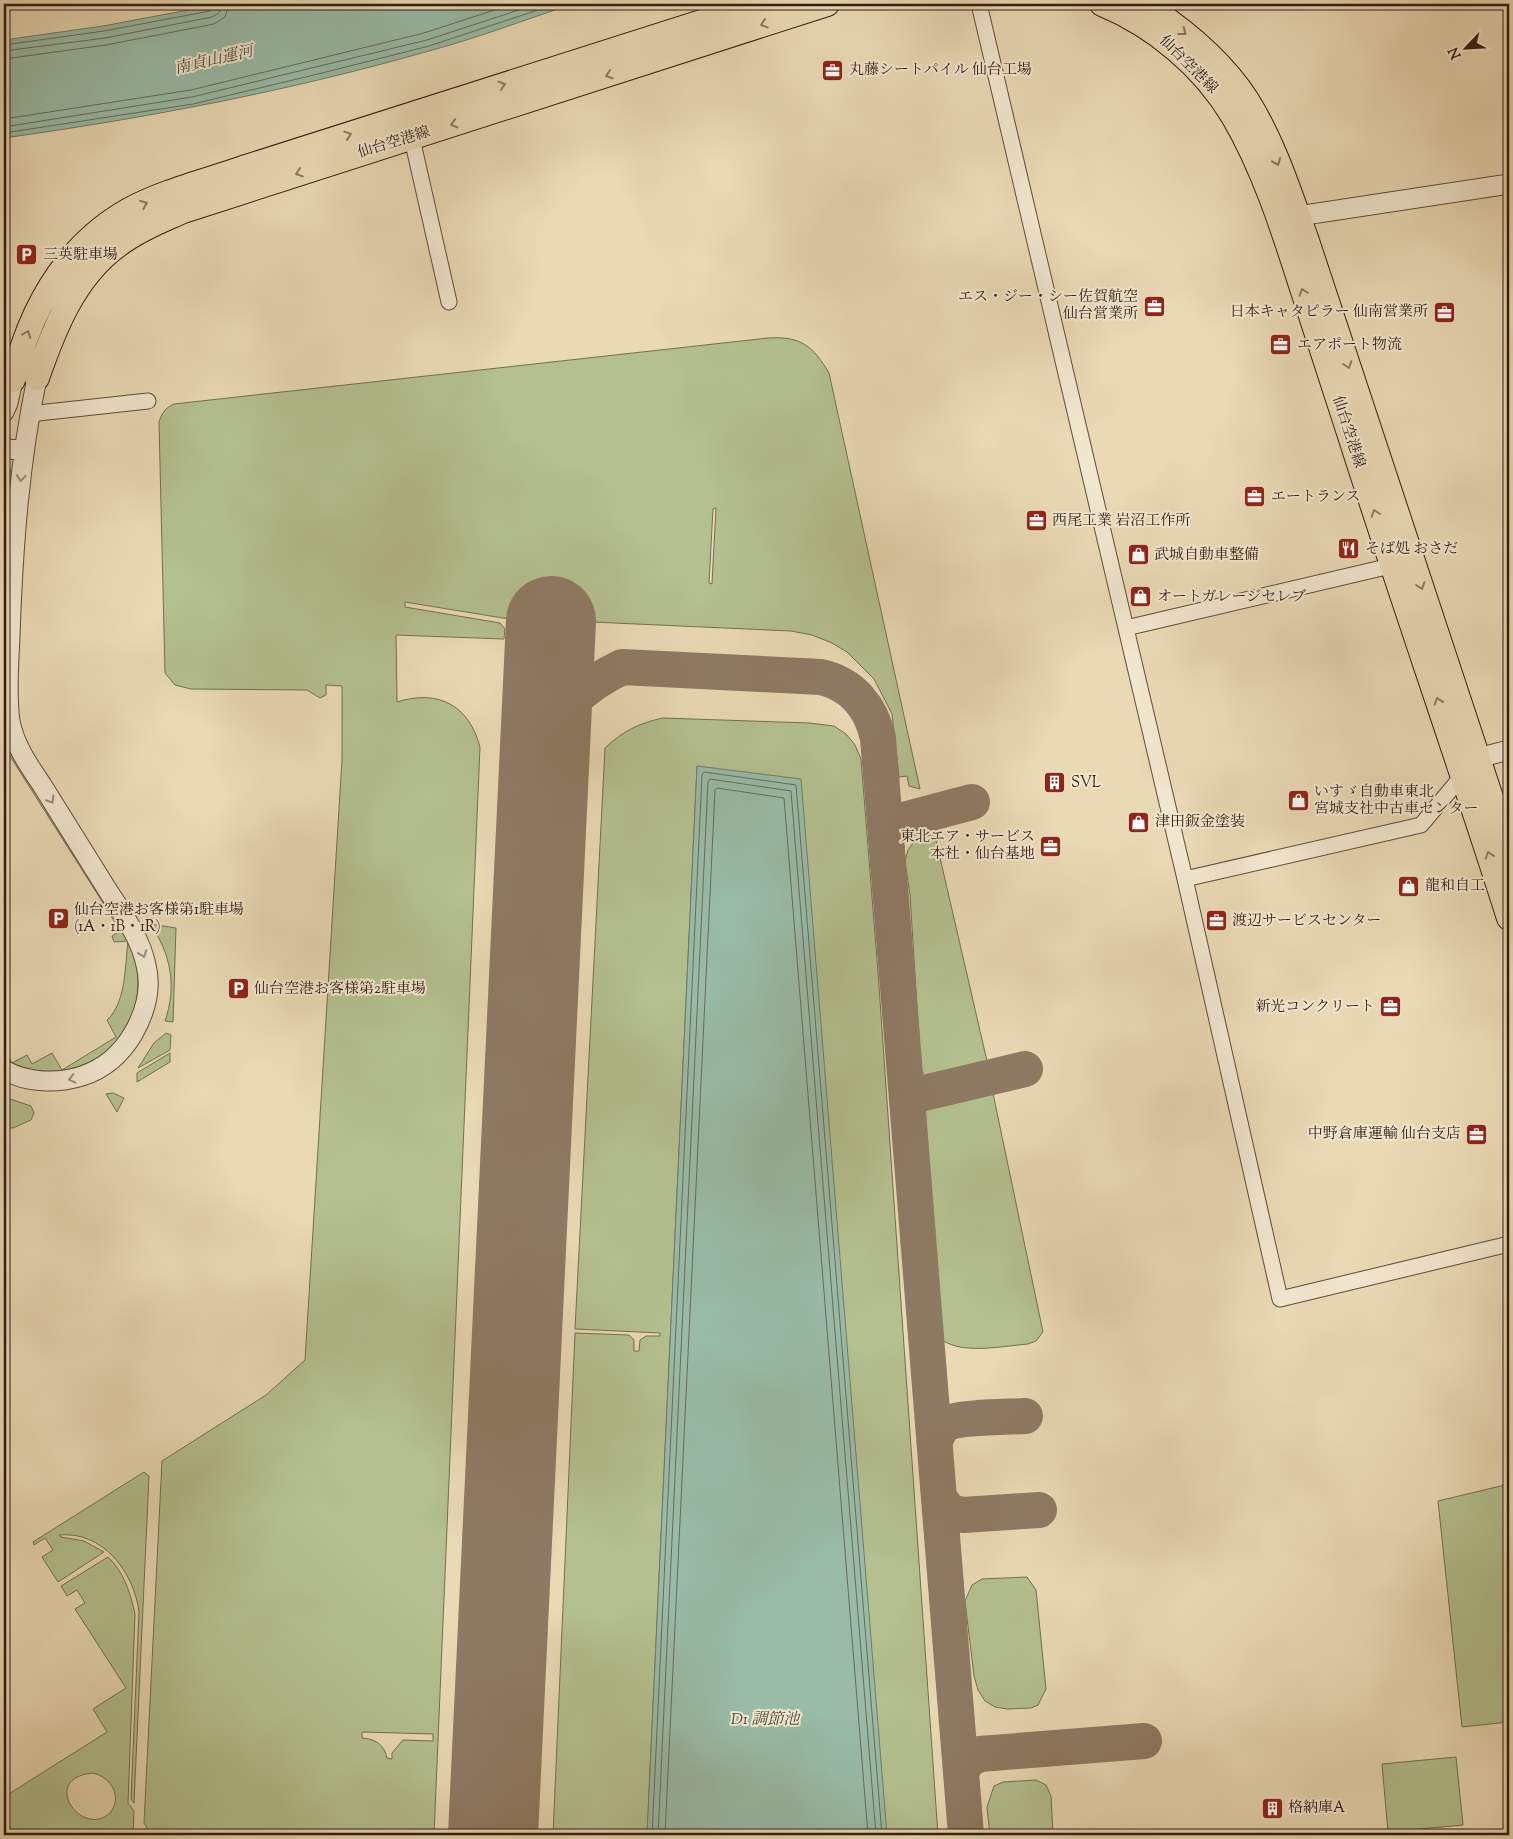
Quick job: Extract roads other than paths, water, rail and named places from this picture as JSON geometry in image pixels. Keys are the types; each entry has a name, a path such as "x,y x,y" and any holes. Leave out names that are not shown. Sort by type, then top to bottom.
{"main road":[{"name":"仙台空港線","path":"13,380 25,335 43,297 76,251 116,233 145,228 183,211 409,127 758,4"},
{"name":"仙台空港線","path":"409,127 827,4"},
{"name":"仙台空港線","path":"1102,4 1154,12 1174,48 1206,80 1232,115 1258,168 1289,217 1402,563 1471,766 1509,918"},
{"name":"仙台空港線","path":"37,378 52,333 64,311 116,233"},
{"name":"仙台空港線","path":"1471,766 1509,852"}],"street":[{"path":"979,4 1185,879 1280,1299 1509,1244"},
{"path":"409,127 449,302"},
{"path":"1289,217 1509,184"},
{"path":"43,297 64,311"},
{"path":"4,1070 30,1079 52,1082 76,1078 101,1068 119,1052 139,1023 146,1002 148,982 142,949 124,916 24,758 10,722 11,610 24,450 37,378"},
{"path":"4,412 13,380"},
{"path":"29,414 148,402"},
{"path":"4,449 24,450"},
{"path":"1126,628 1402,563"},
{"path":"1185,879 1421,825 1471,766 1509,750"}],"water":[{"name":"南貞山運河","path":"220,4 572,4 447,46 324,79 218,102 111,122 4,138 4,40 103,26"},
{"name":"D1 調節池","path":"697,766 801,779 887,1835 647,1835"}],"place":[{"name":"丸藤シートパイル 仙台工場","path":"833,70"},
{"name":"三英駐車場","path":"27,255"},
{"name":"エス・ジー・シー佐賀航空 仙台営業所","path":"1154,306"},
{"name":"日本キャタピラー 仙南営業所","path":"1444,312"},
{"name":"エアポート物流","path":"1281,345"},
{"name":"エートランス","path":"1255,497"},
{"name":"西尾工業 岩沼工作所","path":"1036,521"},
{"name":"そば処 おさだ","path":"1349,549"},
{"name":"武城自動車整備","path":"1138,555"},
{"name":"オートガレージセレブ","path":"1141,597"},
{"name":"SVL","path":"1055,783"},
{"name":"いすゞ自動車東北 宮城支社中古車センター","path":"1298,801"},
{"name":"津田鈑金塗装","path":"1139,822"},
{"name":"東北エア・サービス 本社・仙台基地","path":"1051,846"},
{"name":"龍和自工","path":"1409,886"},
{"name":"仙台空港お客様第1駐車場 (1A・1B・1R)","path":"58,919"},
{"name":"渡辺サービスセンター","path":"1216,921"},
{"name":"仙台空港お客様第2駐車場","path":"238,989"},
{"name":"新光コンクリート","path":"1391,1007"},
{"name":"中野倉庫運輸 仙台支店","path":"1477,1134"},
{"name":"格納庫A","path":"1272,1808"}]}
